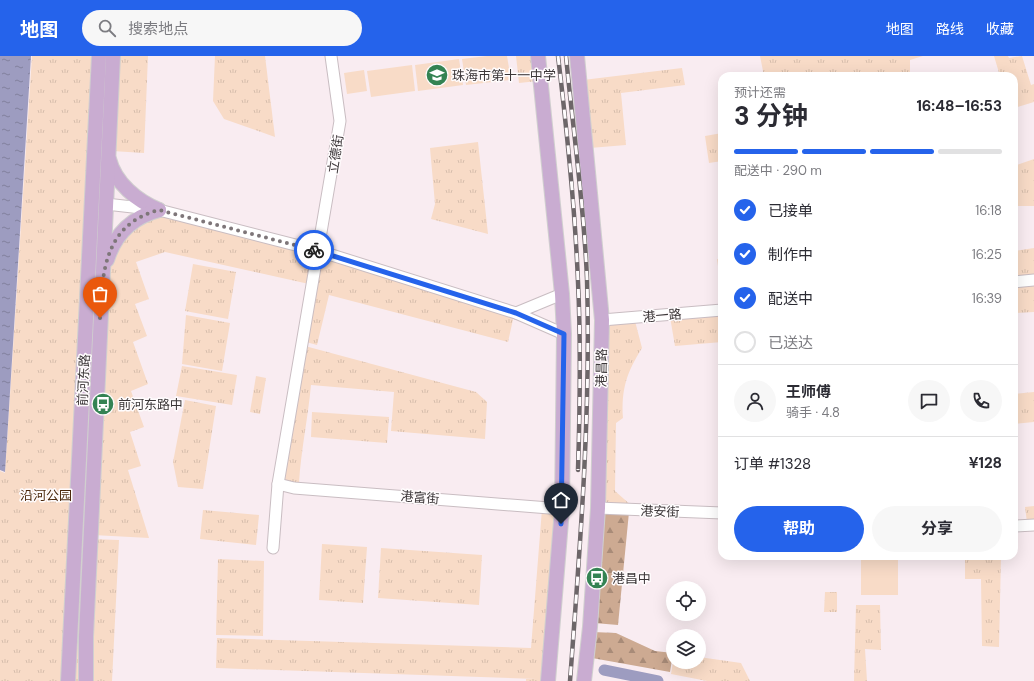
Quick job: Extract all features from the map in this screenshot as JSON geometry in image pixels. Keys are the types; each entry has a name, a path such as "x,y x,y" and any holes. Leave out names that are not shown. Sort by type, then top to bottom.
{"main road":[{"name":"前河东路","path":"68,681 99,56"},
{"name":"前河东路","path":"86,681 86,637 113,56"},
{"path":"538,56 562,294 564,334 562,509 548,681"},
{"name":"港昌路","path":"577,56 602,320 598,508 590,627 584,681"},
{"path":"108,152 110,163 122,183 140,200 159,210"},
{"path":"102,287 106,262 111,247 121,232 146,214 159,210"}],"street":[{"name":"立德街","path":"318,251 340,121 331,56"},
{"path":"106,204 159,210 318,251 516,313 564,334"},
{"path":"273,548 278,484 318,251"},
{"path":"1018,282 1034,280"},
{"path":"516,313 562,294"},
{"name":"港一路","path":"602,320 718,310"},
{"name":"港富街","path":"278,484 294,488 562,509"},
{"name":"港安街","path":"598,508 718,513"},
{"path":"1018,526 1034,525"}],"green space":[{"name":"沿河公园","path":"32,56 112,56 83,681 0,681 0,471 5,473"},
{"path":"116,56 148,56 144,153 112,151"},
{"path":"215,56 265,56 275,137 224,119 213,101"},
{"path":"487,56 507,56 511,80 466,85 462,59"},
{"path":"516,56 536,56 538,81 519,83"},
{"path":"760,56 923,56 910,60 910,72 763,72"},
{"path":"994,56 1008,56 1009,58 1022,56 1031,85 1034,84 1034,102 1018,107 1018,72 999,72"},
{"path":"459,59 463,85 418,91 415,65"},
{"path":"412,65 415,91 371,97 367,71"},
{"path":"682,68 685,85 621,93 626,145 590,148 583,80"},
{"path":"364,70 367,91 347,94 344,73"},
{"path":"718,134 718,162 709,163 705,136"},
{"path":"478,142 488,234 431,219 435,204 430,148"},
{"path":"1034,159 1034,206 1018,206 1018,165"},
{"path":"158,213 315,252 309,284 165,252 136,262 149,299 135,304 147,336 133,342 148,384 131,391 144,427 130,432 141,466 128,470 149,538 93,535 108,264 123,234"},
{"path":"1034,248 1034,274 1018,276 1018,250"},
{"path":"321,254 514,315 508,342 329,295 317,345 306,342"},
{"path":"193,264 236,272 228,319 185,311"},
{"path":"1034,284 1034,312 1018,313 1018,286"},
{"path":"718,313 718,342 675,346 670,317"},
{"path":"186,315 230,323 222,371 182,364"},
{"path":"635,321 642,348 632,365 626,381 623,398 623,418 616,423 615,491 633,507 600,506 604,323"},
{"path":"305,346 476,392 487,402 485,439 391,431 394,392 311,385 299,483 282,481"},
{"path":"182,366 237,375 232,405 176,396"},
{"path":"256,376 266,378 260,414 250,412"},
{"path":"1034,392 1034,422 1018,424 1018,394"},
{"path":"185,400 216,406 203,489 178,487 173,462"},
{"path":"312,412 389,417 387,443 311,437"},
{"path":"1034,506 1034,522 1027,522 1025,507"},
{"path":"542,509 561,510 548,681 526,681 526,679 536,679 216,668 217,638 531,648"},
{"path":"203,510 259,515 256,545 200,539"},
{"path":"600,511 629,512 618,625 594,623"},
{"path":"92,539 119,540 112,681 87,681"},
{"path":"322,544 367,547 363,603 319,600"},
{"path":"381,548 482,555 479,605 378,598"},
{"path":"218,559 264,561 263,636 216,635"},
{"path":"861,560 898,560 898,595 861,595"},
{"path":"965,560 1001,560 999,647 982,646 981,579 965,579"},
{"path":"825,592 837,592 837,612 824,612"},
{"path":"856,605 880,605 881,650 865,649 867,681 854,681"},
{"path":"593,632 616,633 655,651 666,652 666,669 670,669 670,672 592,658"},
{"path":"706,658 741,663 750,681 707,681 671,674 672,669 706,669"}],"water":[{"path":"0,56 31,56 5,472 0,470"}],"waterway":[{"path":"604,670 658,681"}],"railway":[{"path":"558,56 577,254 580,352 578,470"},
{"path":"566,56 586,251 588,329 584,480 570,681"}],"way so far":[{"path":"100,318 102,287 106,262 111,247 121,232 146,214 159,210 314,250"}],"place":[{"name":"珠海市第十一中学","path":"437,75"},
{"name":"前河东路中","path":"103,404"},
{"name":"港昌中","path":"597,578"}],"route":[{"path":"314,250 516,313 564,334 561,524"}]}
